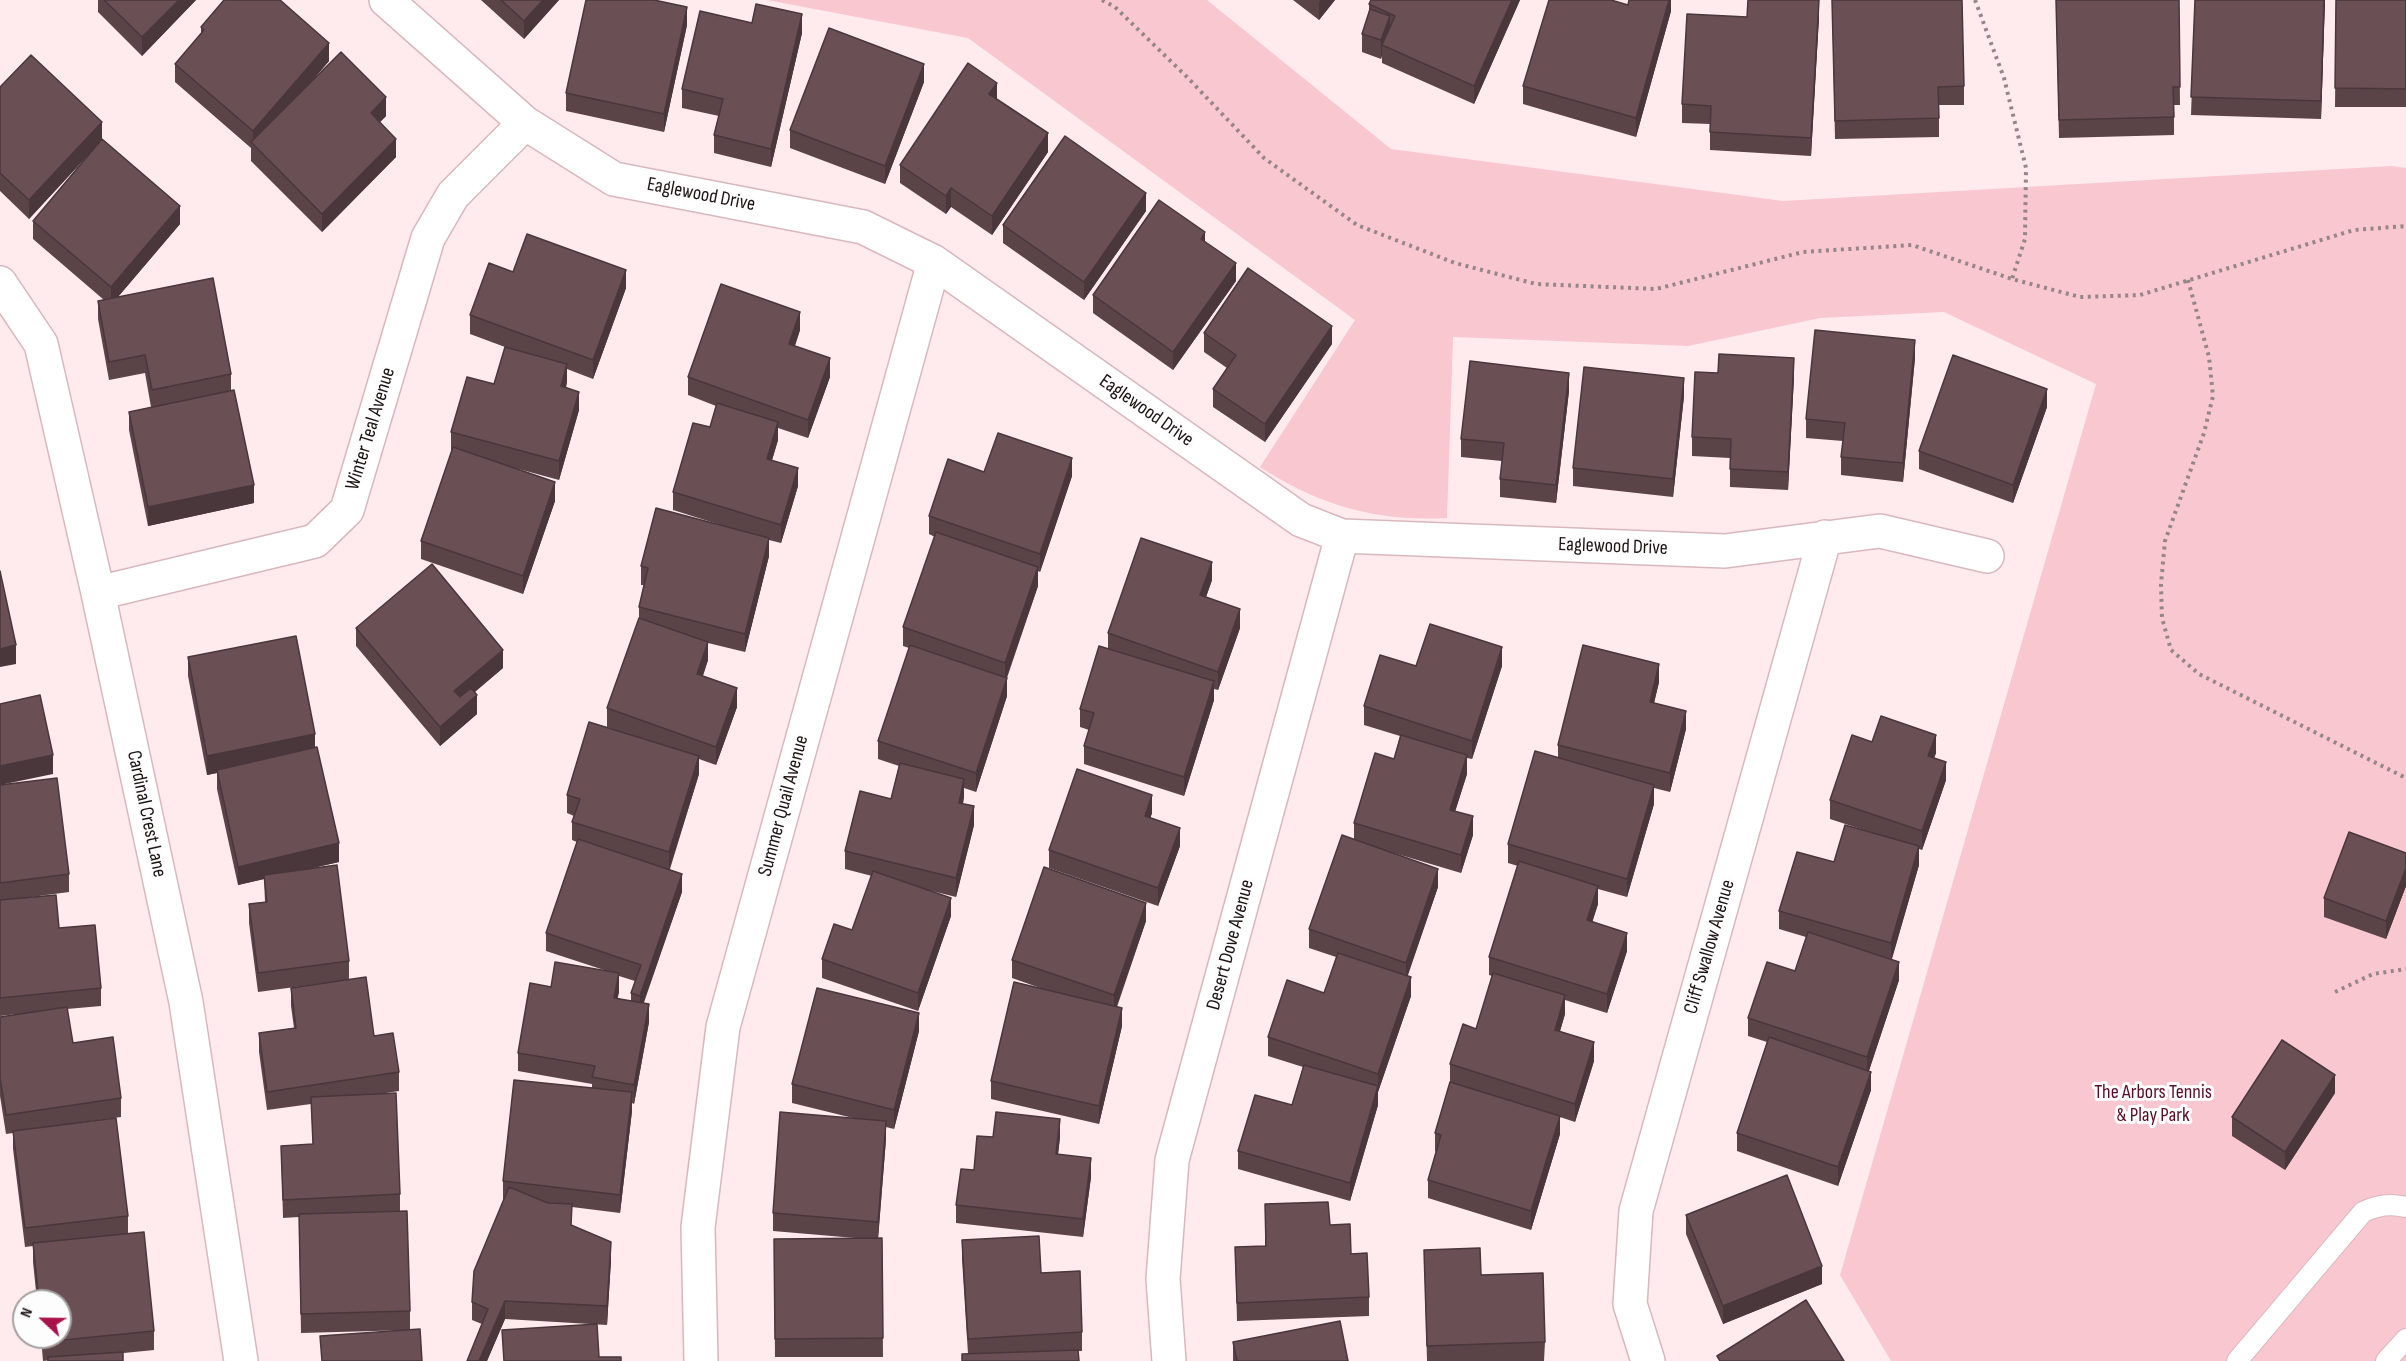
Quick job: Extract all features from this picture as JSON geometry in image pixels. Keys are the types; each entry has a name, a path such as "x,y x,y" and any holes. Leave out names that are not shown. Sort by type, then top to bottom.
{"street":[{"name":"Eaglewood Drive","path":"386,0 525,123 614,178 863,227 934,262 1301,520 1342,536 1725,551 1880,531 1987,556"},
{"name":"Winter Teal Avenue","path":"98,592 315,541 347,510 428,238 453,195 525,123"},
{"name":"Summer Quail Avenue","path":"701,1361 698,1227 723,1026 934,262"},
{"name":"Cardinal Crest Lane","path":"0,283 41,344 98,592 186,1002 242,1361"},
{"name":"Desert Dove Avenue","path":"1169,1361 1163,1279 1172,1160 1342,536"},
{"name":"Cliff Swallow Avenue","path":"1648,1361 1630,1304 1636,1211 1825,537"}],"lane":[{"path":"2237,1361 2363,1212 2375,1206 2393,1204 2406,1207"},
{"path":"2386,1361 2406,1340"}],"path":[{"path":"1102,0 1115,7 1179,69 1264,158 1358,225 1455,263 1536,284 1656,289 1803,252 1912,245 2012,279 2080,297 2140,295 2354,230 2406,226"},
{"path":"1975,0 2004,78 2026,168 2025,239 2012,279"},
{"path":"2188,280 2209,357 2213,396 2204,433 2165,541 2161,584 2162,618 2171,650 2199,674 2406,778"},
{"path":"2335,992 2373,975 2406,969"}],"green space":[{"name":"The Arbors Tennis & Play Park","path":"767,0 1207,0 1391,149 1783,201 2392,166 2406,168 2406,1361 1891,1361 1840,1275 2096,384 1944,312 1820,318 1688,346 1453,337 1447,518 1396,517 1349,508 1304,492 1260,467 1355,320 968,38"}],"building":[{"path":"104,0 179,0 142,37"},
{"path":"224,0 280,0 329,43 253,131 175,64 204,30 201,27"},
{"path":"501,0 543,0 524,21"},
{"path":"586,0 654,0 687,7 664,114 566,93"},
{"path":"1371,0 1512,0 1474,86 1382,45 1395,16 1369,4"},
{"path":"1549,0 1611,0 1628,5 1629,0 1669,0 1636,118 1523,86"},
{"path":"1748,0 1819,0 1811,138 1710,132 1711,106 1682,104 1687,14 1747,17"},
{"path":"1832,0 1962,0 1964,86 1938,87 1939,118 1835,121"},
{"path":"2056,0 2179,0 2180,87 2173,87 2174,117 2059,120"},
{"path":"2195,0 2324,0 2321,101 2191,97"},
{"path":"2336,0 2406,0 2406,89 2335,88"},
{"path":"756,4 802,14 771,149 714,135 723,99 682,89 700,11 752,23"},
{"path":"1370,9 1390,16 1381,40 1362,34"},
{"path":"829,28 924,64 885,166 790,130"},
{"path":"341,52 386,97 371,113 396,139 322,214 251,142"},
{"path":"31,55 102,122 29,200 0,173 0,87"},
{"path":"968,63 997,83 989,94 1048,133 992,216 951,188 946,196 900,165"},
{"path":"1065,136 1146,193 1084,282 1003,225"},
{"path":"102,139 180,206 111,287 33,221"},
{"path":"1159,200 1205,232 1201,239 1236,263 1173,352 1093,295"},
{"path":"527,234 626,270 593,360 470,315 489,263 513,272"},
{"path":"1248,268 1332,326 1265,424 1213,389 1236,355 1204,333"},
{"path":"213,278 231,374 152,390 145,355 109,362 98,301"},
{"path":"721,284 800,312 789,344 830,358 808,420 688,377"},
{"path":"1815,330 1915,340 1903,463 1841,457 1845,423 1806,419"},
{"path":"505,347 567,364 561,386 579,392 559,461 451,432 467,377 494,384"},
{"path":"1719,354 1794,358 1788,472 1730,469 1731,439 1692,437 1695,372 1718,373"},
{"path":"1953,355 2047,389 2013,485 1919,451"},
{"path":"1470,361 1569,373 1556,485 1500,479 1504,443 1461,439"},
{"path":"1584,367 1684,378 1673,479 1573,468"},
{"path":"234,390 254,485 148,507 129,412"},
{"path":"717,403 778,422 767,459 798,468 781,525 673,492 693,423 710,427"},
{"path":"998,433 1072,458 1040,554 929,516 948,459 984,472"},
{"path":"453,447 555,482 523,576 421,541"},
{"path":"656,508 769,538 745,634 639,607 648,568 641,566"},
{"path":"936,532 1038,567 1005,663 903,627"},
{"path":"1141,538 1212,562 1200,595 1240,609 1218,672 1108,633"},
{"path":"432,564 503,650 454,691 460,697 471,688 477,695 440,727 356,628"},
{"path":"0,571 16,645 0,649"},
{"path":"639,618 708,642 697,674 737,688 716,747 607,708"},
{"path":"1430,624 1502,647 1472,741 1364,706 1380,655 1416,666"},
{"path":"296,636 315,734 207,756 188,657"},
{"path":"910,645 1007,678 976,773 878,741"},
{"path":"1583,645 1659,664 1650,702 1686,711 1670,773 1558,745"},
{"path":"1099,646 1214,681 1184,777 1084,746 1094,713 1080,709"},
{"path":"40,695 53,755 0,766 0,704"},
{"path":"1881,716 1936,735 1928,756 1946,762 1922,831 1830,800 1852,735 1872,742"},
{"path":"589,722 699,756 669,852 572,822 580,799 567,795"},
{"path":"1401,735 1467,755 1450,810 1473,816 1461,855 1354,823 1375,753 1394,759"},
{"path":"317,747 339,843 238,867 217,770"},
{"path":"1535,751 1654,785 1627,879 1508,844"},
{"path":"900,763 964,779 959,803 974,806 956,878 845,851 860,791 891,799"},
{"path":"1077,769 1152,795 1145,816 1180,828 1158,888 1049,850"},
{"path":"57,778 69,874 0,883 0,785"},
{"path":"1845,825 1919,846 1891,943 1779,911 1797,852 1834,862"},
{"path":"2349,832 2406,853 2406,868 2386,921 2324,898"},
{"path":"1342,835 1438,869 1406,963 1309,929"},
{"path":"578,839 682,874 640,996 631,993 641,965 546,933"},
{"path":"1519,861 1598,886 1587,920 1627,933 1607,994 1489,957"},
{"path":"337,865 349,961 258,973 249,904 267,902 264,875"},
{"path":"1044,867 1146,903 1114,995 1012,960"},
{"path":"873,871 951,898 918,993 822,959 834,924 852,930"},
{"path":"56,895 59,928 95,925 101,988 0,998 0,900"},
{"path":"1808,932 1899,962 1867,1057 1748,1018 1767,962 1795,971"},
{"path":"1338,953 1411,977 1378,1074 1268,1037 1287,980 1324,993"},
{"path":"555,962 619,973 614,998 649,1004 634,1085 592,1077 595,1066 518,1053 530,983 551,987"},
{"path":"1493,973 1565,995 1555,1030 1594,1042 1575,1104 1450,1064 1463,1024 1476,1029"},
{"path":"366,977 374,1036 393,1033 399,1072 267,1092 259,1033 296,1028 291,988"},
{"path":"1014,982 1122,1008 1099,1106 991,1081"},
{"path":"817,988 919,1013 894,1110 792,1084"},
{"path":"67,1007 73,1043 113,1037 121,1098 6,1115 0,1078 0,1017"},
{"path":"1769,1037 1871,1072 1838,1167 1737,1133"},
{"path":"2282,1040 2335,1075 2285,1152 2232,1117"},
{"path":"1304,1065 1378,1086 1350,1183 1238,1151 1255,1095 1292,1105"},
{"path":"514,1080 632,1092 620,1195 503,1181"},
{"path":"1450,1082 1560,1116 1531,1211 1428,1180 1441,1135 1435,1133"},
{"path":"396,1093 400,1194 283,1200 281,1146 313,1144 311,1097"},
{"path":"780,1112 886,1121 878,1222 773,1213"},
{"path":"996,1112 1060,1119 1056,1154 1091,1158 1083,1219 956,1205 961,1169 974,1170 977,1136 993,1137"},
{"path":"116,1118 128,1216 25,1228 13,1131"},
{"path":"1787,1175 1822,1266 1723,1306 1686,1215"},
{"path":"509,1187 548,1203 572,1204 571,1225 611,1242 607,1306 505,1301 479,1361 467,1361 488,1309 472,1302 474,1271"},
{"path":"1328,1202 1330,1225 1350,1224 1351,1254 1367,1253 1369,1297 1237,1303 1235,1247 1266,1246 1265,1204"},
{"path":"407,1211 410,1311 301,1314 299,1214"},
{"path":"144,1232 154,1331 72,1339 72,1289 38,1289 33,1243"},
{"path":"1039,1236 1041,1273 1080,1271 1082,1332 968,1339 962,1240"},
{"path":"882,1238 883,1338 775,1339 774,1239"},
{"path":"1480,1248 1481,1275 1543,1273 1545,1342 1427,1346 1424,1250"},
{"path":"1806,1300 1844,1361 1720,1361 1717,1356"},
{"path":"1340,1321 1348,1361 1237,1361 1233,1342"},
{"path":"597,1324 599,1357 621,1357 621,1361 504,1361 502,1330"},
{"path":"420,1329 422,1361 322,1361 320,1336"},
{"path":"1078,1350 1079,1361 962,1361 962,1354"},
{"path":"123,1352 123,1361 48,1361 48,1357"}]}
